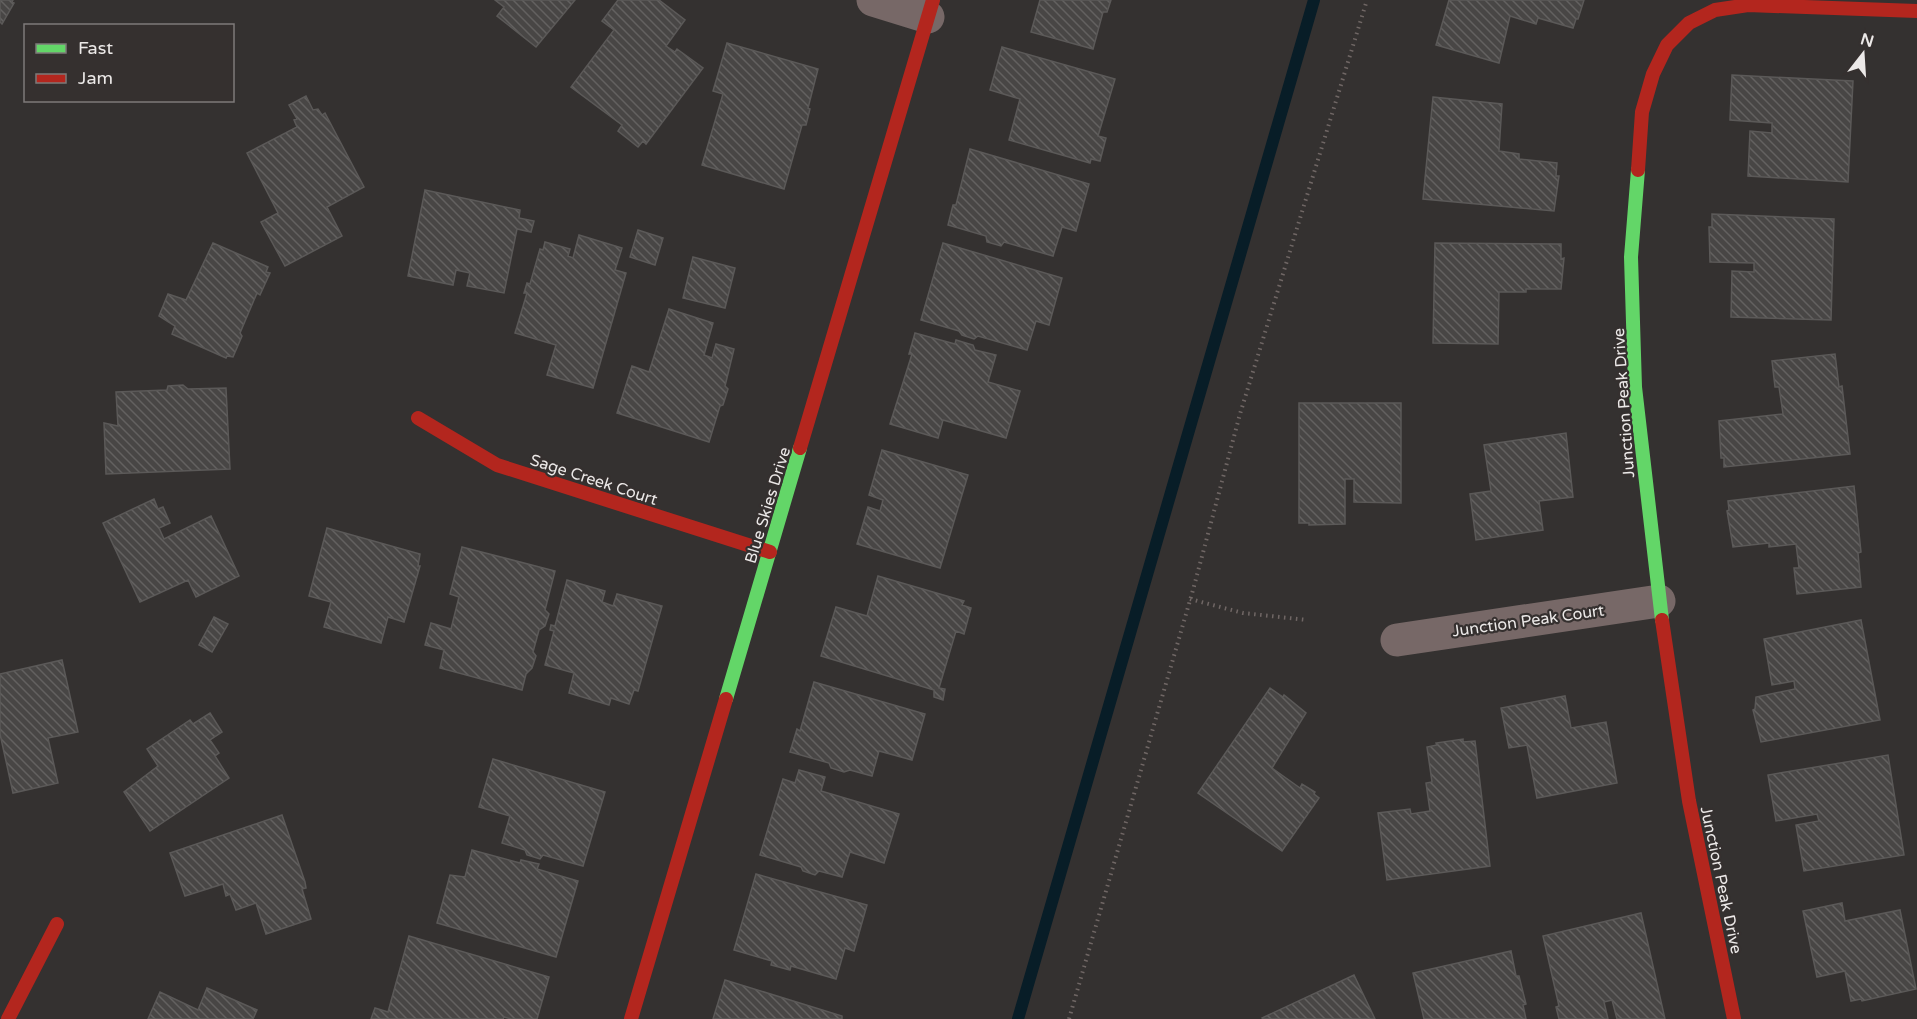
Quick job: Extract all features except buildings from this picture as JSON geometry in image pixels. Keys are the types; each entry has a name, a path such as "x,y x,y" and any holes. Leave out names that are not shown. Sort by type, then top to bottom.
{"street":[{"path":"873,0 931,9"},
{"name":"Junction Peak Drive","path":"1734,1019 1689,801 1659,601 1635,387 1631,257 1642,112 1653,74 1667,45 1689,23 1715,10 1748,5 1917,11"},
{"name":"Blue Skies Drive","path":"631,1019 931,9"},
{"name":"Sage Creek Court","path":"418,418 497,465 770,552"},
{"name":"Junction Peak Court","path":"1397,640 1659,601"},
{"path":"8,1019 57,924"}],"path":[{"path":"1069,1019 1190,599 1240,414 1367,0"},
{"path":"1190,599 1243,613 1306,620"}],"waterway":[{"path":"1018,1019 1314,0"}],"traffic: fast":[{"path":"1638,170 1631,257 1635,387 1662,620"},
{"path":"726,699 800,448"}],"traffic: jam":[{"path":"800,448 933,0"},
{"path":"1638,170 1642,112 1653,74 1667,45 1689,23 1715,10 1748,5 1917,11"},
{"path":"418,418 497,465 770,552"},
{"path":"1662,620 1689,801 1734,1019"},
{"path":"631,1019 726,699"},
{"path":"8,1019 57,924"}]}
